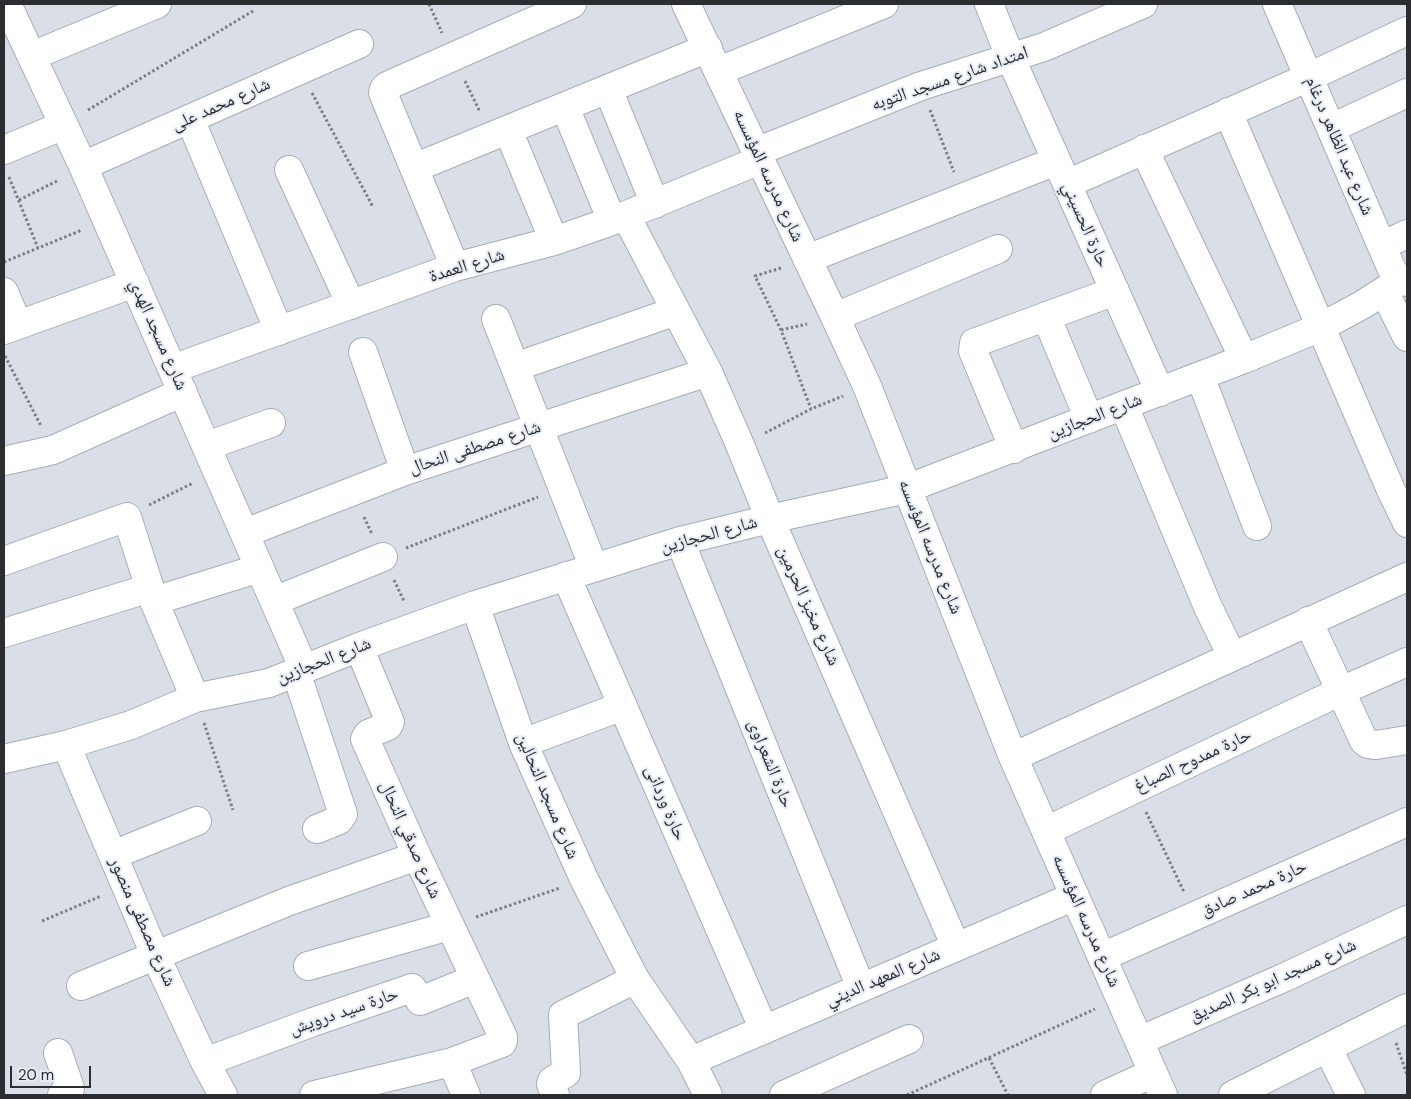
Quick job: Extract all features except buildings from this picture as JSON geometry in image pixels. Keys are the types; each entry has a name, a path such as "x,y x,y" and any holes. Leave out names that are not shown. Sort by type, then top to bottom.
{"street":[{"path":"32,56 157,4"},
{"path":"455,267 384,89 572,4"},
{"name":"شارع مدرسه المؤسسه","path":"686,4 867,386 1013,757 1158,1084"},
{"path":"414,168 608,89 713,60 884,4"},
{"name":"حارة الحسيني","path":"989,4 1011,59 1160,392"},
{"name":"امتداد شارع مسجد التوبه","path":"758,156 920,86 1011,59 1044,47 1143,4"},
{"name":"شارع عبد الظاهر درغام","path":"1277,4 1393,272 1407,337"},
{"name":"شارع مسجد الهدي","path":"7,10 32,56 83,166 274,600 300,671 343,814 340,820 316,829"},
{"path":"808,259 964,198 1144,149 1309,77 1407,31"},
{"name":"شارع محمد على","path":"83,166 359,44"},
{"path":"608,89 655,204"},
{"path":"1332,128 1407,92"},
{"name":"شارع مخبز الحرمين","path":"565,107 619,218 676,311 708,372 956,947"},
{"path":"1228,112 1321,327 1399,486 1407,523"},
{"path":"190,119 279,330"},
{"path":"6,162 64,125"},
{"path":"508,130 554,241"},
{"path":"1144,149 1244,360"},
{"name":"شارع العمدة","path":"4,461 53,450 178,380 279,330 455,267 554,241 619,218 655,204 758,156"},
{"path":"290,170 351,305"},
{"path":"1382,246 1407,234"},
{"path":"835,317 998,249"},
{"path":"4,292 11,327 135,283"},
{"name":"شارع الحجازين","path":"6,751 66,745 131,725 195,698 269,683 359,647 475,605 680,541 906,489 1244,360 1321,327 1362,306 1397,284"},
{"path":"1014,448 972,347 977,341 1115,291"},
{"path":"515,367 676,311"},
{"path":"1046,316 1089,419"},
{"path":"496,319 594,568"},
{"path":"363,352 404,471"},
{"name":"شارع مصطفى النحال","path":"245,533 404,471 708,372"},
{"path":"1200,376 1257,526"},
{"path":"1124,406 1208,607 1232,656"},
{"path":"207,446 271,423"},
{"path":"4,561 126,516 152,595 195,698"},
{"name":"حارة الشعراوى","path":"680,541 861,988"},
{"path":"274,600 382,557"},
{"path":"4,633 260,568"},
{"name":"حارة وردانى","path":"566,576 764,1030"},
{"path":"1013,757 1407,577"},
{"name":"شارع مسجد النحالين","path":"475,605 523,743 584,880 636,979 691,1061 708,1095"},
{"path":"1308,621 1362,738 1368,744 1376,745 1407,740"},
{"name":"شارع صدقي النحال","path":"359,647 390,722 388,726 368,734 365,739 417,856 503,1037 502,1043 452,1062"},
{"name":"حارة ممدوح الصباغ","path":"1046,831 1341,691 1407,662"},
{"path":"523,743 623,706"},
{"name":"شارع مصطفى منصور","path":"66,745 156,956 205,1062 223,1095"},
{"path":"113,855 197,821"},
{"name":"حارة محمد صادق","path":"1102,956 1407,822"},
{"path":"82,986 289,901 417,856"},
{"name":"شارع المعهد الديني","path":"691,1061 1074,896"},
{"name":"شارع مسجد ابو بكر الصديق","path":"1139,1040 1283,978 1407,920"},
{"path":"308,966 450,926"},
{"path":"555,1095 550,1084 566,1073 562,1016 636,979"},
{"name":"حارة سيد درويش","path":"205,1062 412,988 420,1001 475,980"},
{"path":"1233,1095 1397,1014"},
{"path":"786,1095 908,1040"},
{"path":"1328,1049 1351,1095"},
{"path":"58,1053 70,1088 68,1092 62,1095"},
{"path":"314,1095 452,1062 466,1095"},
{"path":"1105,1095 1158,1084"}],"path":[{"path":"64,125 253,11"},
{"path":"299,70 374,207"},
{"path":"920,86 964,198"},
{"path":"6,162 38,248"},
{"path":"19,200 83,166"},
{"path":"4,262 106,220"},
{"path":"808,259 755,276 781,330 811,409"},
{"path":"4,353 53,450"},
{"path":"740,445 811,409 867,386"},
{"path":"126,516 217,471"},
{"path":"382,557 563,488"},
{"path":"352,491 416,627"},
{"path":"195,698 234,810"},
{"path":"1135,788 1194,916"},
{"path":"450,926 584,880"},
{"path":"42,921 126,885"},
{"path":"907,1095 1120,997"},
{"path":"1397,1014 1407,1075"},
{"path":"989,1058 1008,1095"}]}
